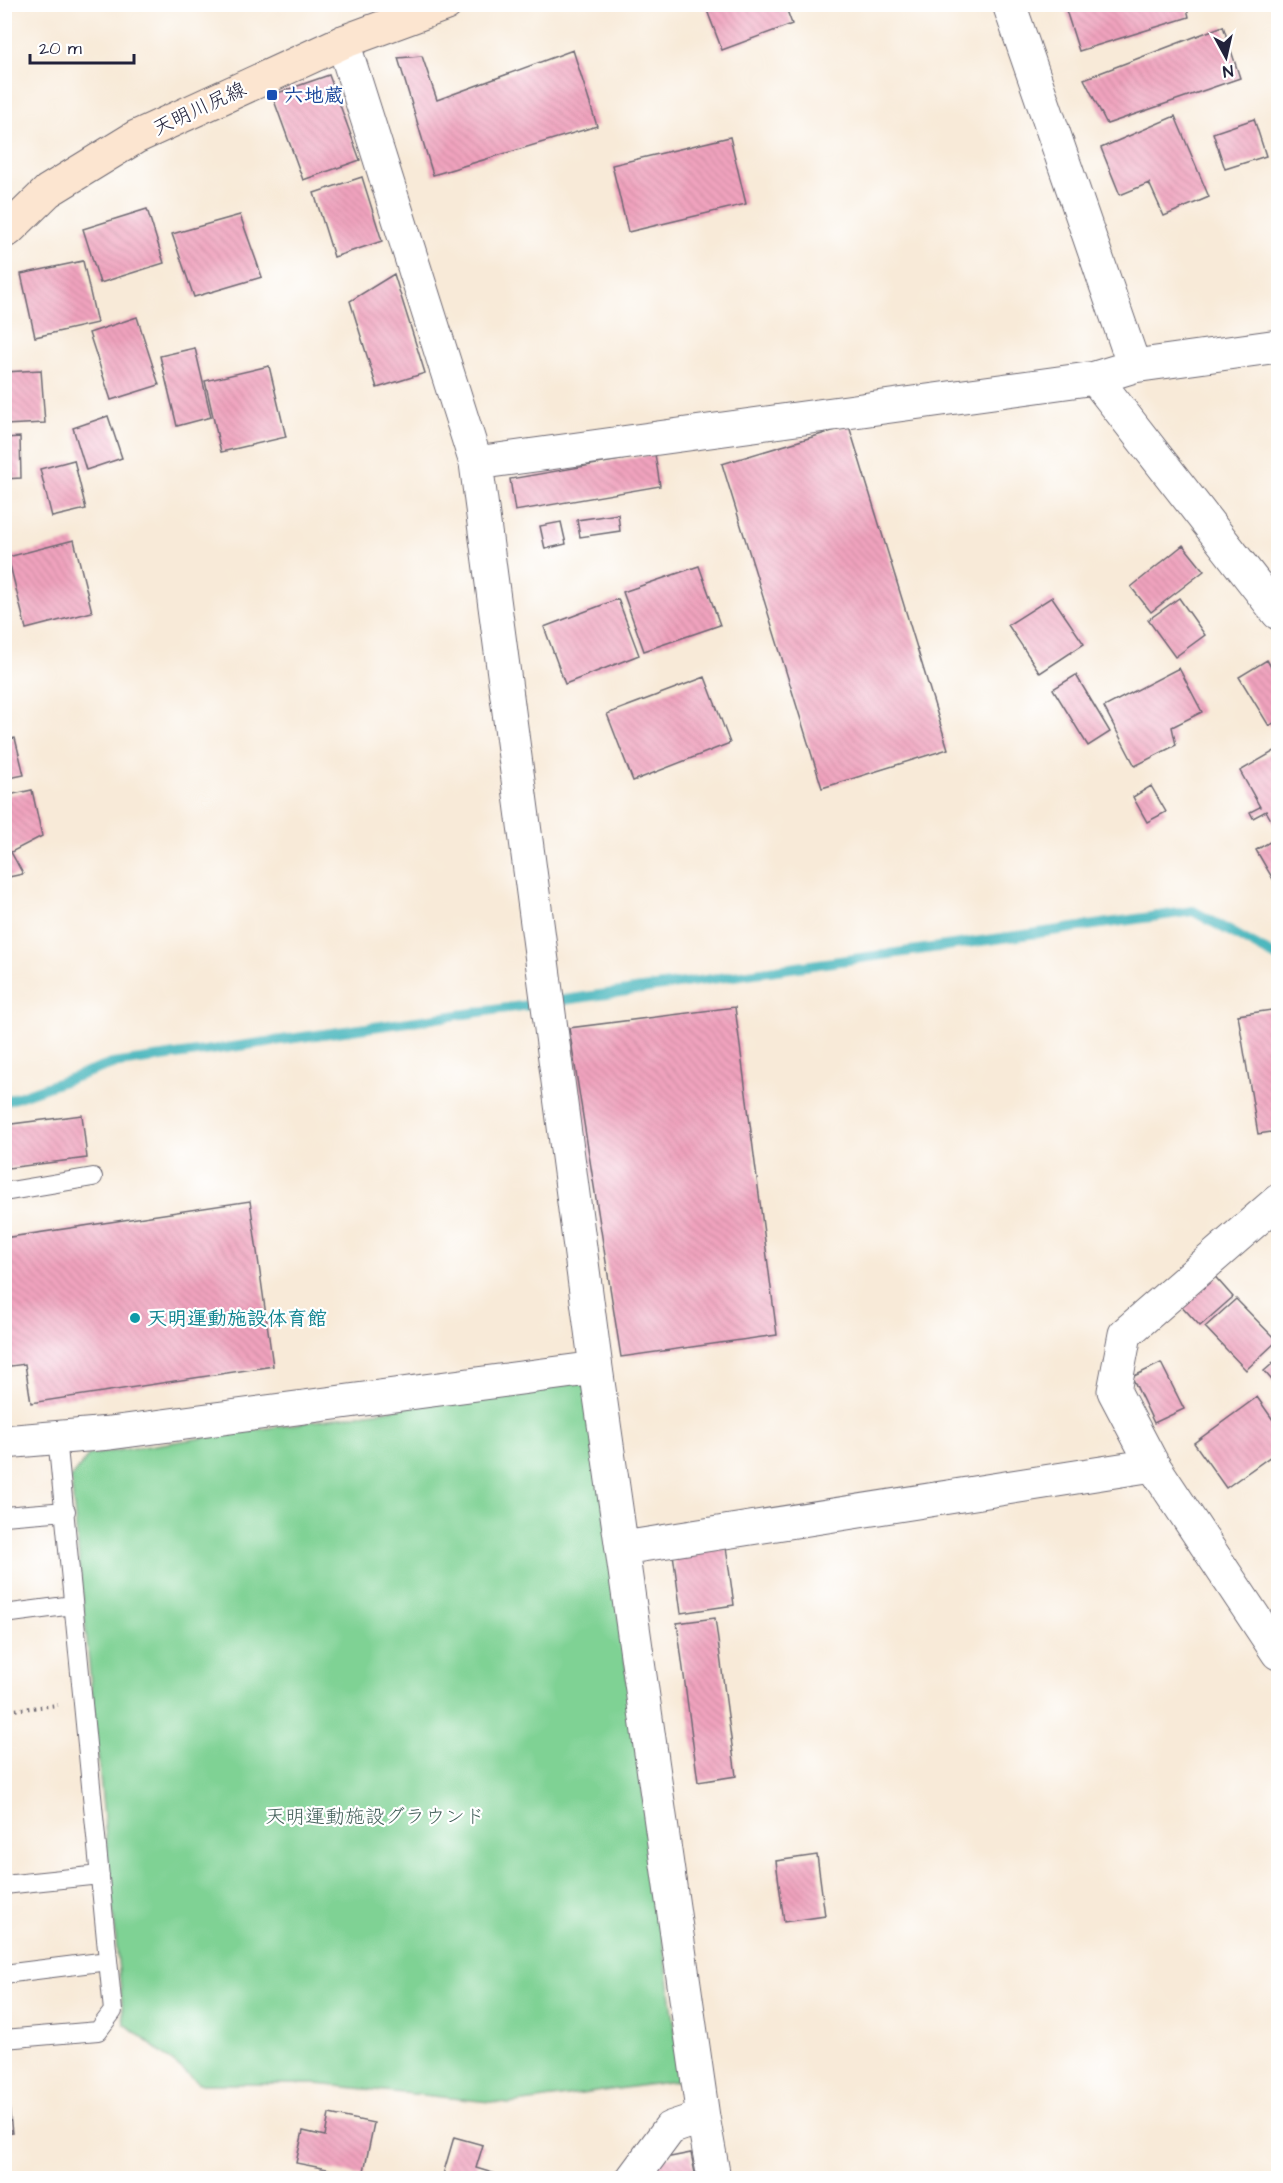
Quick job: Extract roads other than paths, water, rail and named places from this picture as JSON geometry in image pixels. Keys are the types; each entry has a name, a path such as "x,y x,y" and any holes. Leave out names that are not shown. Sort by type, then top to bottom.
{"main road":[{"name":"天明川尻線","path":"5,227 48,191 136,137 343,42 446,4"}],"street":[{"path":"1009,4 1134,366"},
{"path":"343,42 476,463 596,1368 703,2117 714,2178"},
{"path":"476,463 1095,378 1134,366 1278,346"},
{"path":"1095,378 1278,613"},
{"path":"1278,1202 1125,1334 1114,1391 1153,1465 1278,1653"},
{"path":"4,1442 110,1433 596,1368"},
{"path":"623,1548 1153,1465"},
{"path":"633,2178 670,2128 703,2117"}],"lane":[{"path":"4,1192 93,1177"},
{"path":"4,2039 98,2031 113,2011 57,1437"},
{"path":"4,1516 66,1511"},
{"path":"4,1614 73,1605"},
{"path":"4,1885 100,1875"},
{"path":"4,1974 108,1961"}],"waterway":[{"path":"4,1102 112,1064 1193,911 1278,958"}],"place":[{"name":"六地蔵","path":"272,95"},
{"name":"天明運動施設体育館","path":"135,1318"}],"park label":[{"name":"天明運動施設グラウンド","path":"375,1816"}]}
